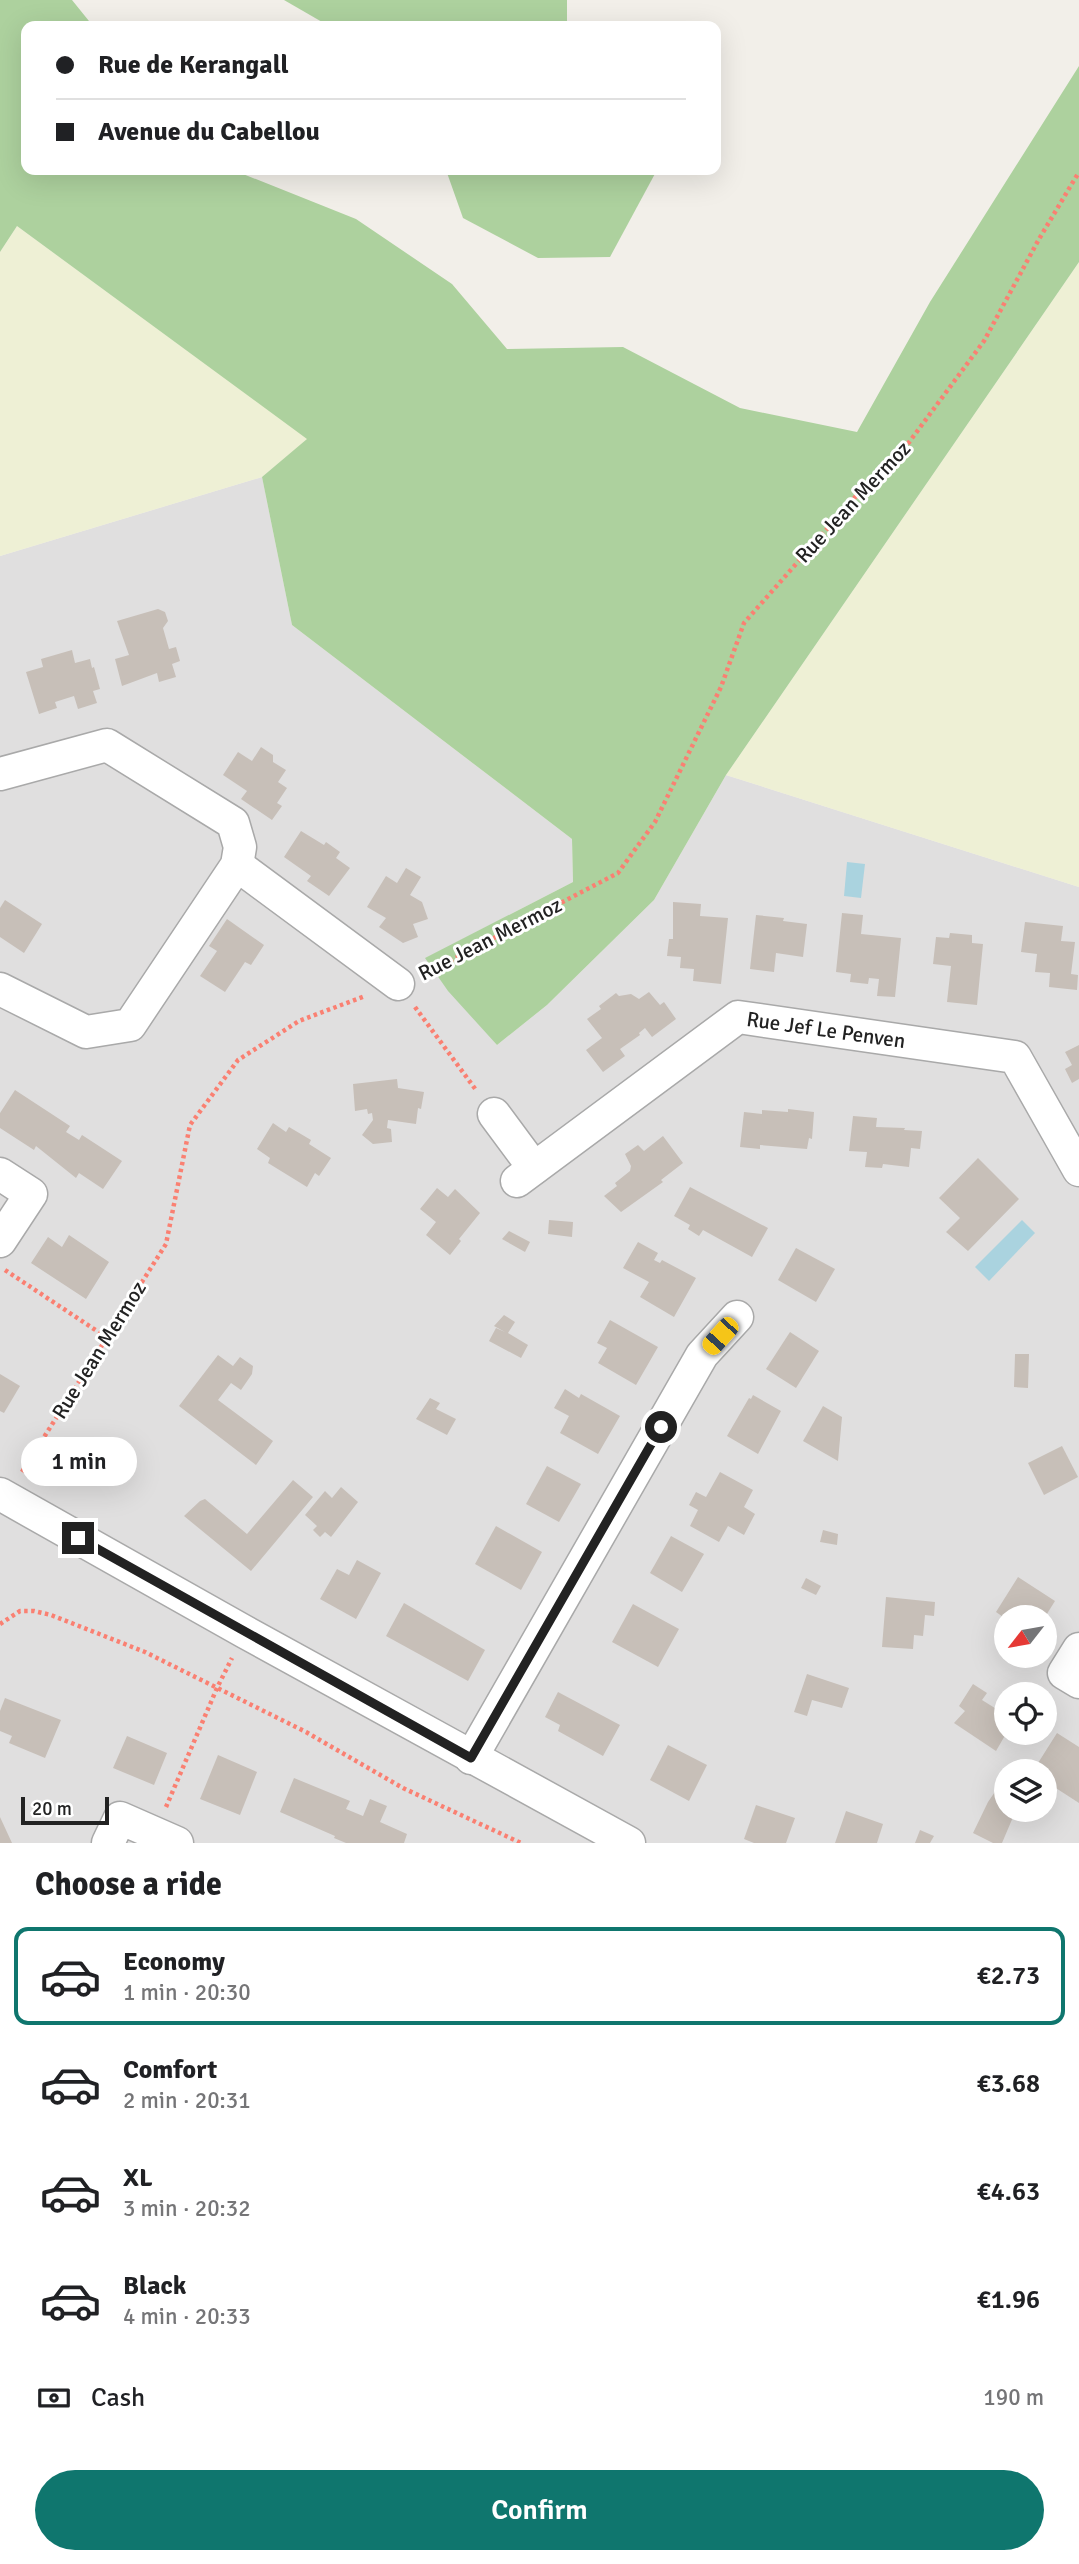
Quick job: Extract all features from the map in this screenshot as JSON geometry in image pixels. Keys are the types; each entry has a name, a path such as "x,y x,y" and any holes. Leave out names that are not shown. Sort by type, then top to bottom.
{"street":[{"path":"0,774 107,745 233,823 240,847 237,865 130,1025 86,1032 0,989"},
{"path":"237,865 398,984"},
{"name":"Rue Jef Le Penven","path":"494,1114 526,1174 738,1017 1015,1057 1079,1170"},
{"path":"0,1174 31,1194 0,1241"},
{"path":"471,1758 702,1355 737,1317"},
{"path":"2,1500 629,1843"},
{"path":"1079,1649 1064,1673 1079,1682"},
{"path":"108,1843 120,1818 166,1838"}],"path":[{"name":"Rue Jean Mermoz","path":"2,1500 166,1244 190,1125 238,1059 299,1021 419,977 618,873 655,822 721,687 744,623 864,487 907,445 984,341 1079,172"},
{"path":"398,984 494,1114"},
{"path":"0,1267 106,1338"},
{"path":"0,1624 20,1611 51,1615 145,1652 338,1749 404,1788 522,1843"},
{"path":"166,1838 217,1688 245,1632"}],"shaded area":[{"path":"262,477 292,625 572,839 573,882 426,958 497,1045 547,1005 654,900 726,775 1079,887 1079,1843 0,1843 0,556"}],"green space":[{"path":"0,0 72,0 89,21 21,21 21,175 246,175 356,219 452,284 507,349 623,347 740,408 857,432 930,302 1079,66 1079,262 726,775 654,900 547,1005 497,1045 448,991 425,958 573,882 572,839 292,625 262,477 307,439 17,226 0,252"},
{"path":"284,0 567,0 567,21 320,21"},
{"path":"448,175 654,175 610,257 538,258 463,218"},
{"path":"17,226 308,439 262,477 0,556 0,252"},
{"path":"1079,262 1079,887 726,775"}],"water":[{"path":"847,862 865,864 861,898 844,896"},
{"path":"1022,1220 1035,1233 989,1281 975,1267"}],"building":[{"path":"158,609 165,612 168,621 163,628 169,649 176,647 180,661 172,664 176,677 159,682 157,673 122,686 115,659 129,655 117,621"},
{"path":"72,650 75,663 90,659 92,668 94,667 100,689 93,691 97,703 78,709 74,696 55,702 57,708 39,714 26,672 43,667 41,659"},
{"path":"261,747 273,755 273,762 286,770 278,782 287,788 277,803 282,806 272,820 241,799 247,791 223,775 238,752 252,761"},
{"path":"301,831 324,845 326,842 340,852 336,858 350,868 329,896 307,881 311,876 284,857"},
{"path":"406,868 421,877 410,895 422,902 428,919 413,924 418,937 403,943 379,927 386,918 367,907 386,876 397,883"},
{"path":"5,900 42,924 24,953 0,937 0,908"},
{"path":"673,902 701,904 700,916 728,918 721,984 693,981 694,969 680,968 681,957 667,956 669,939 673,939"},
{"path":"842,913 863,915 861,934 901,938 895,997 877,996 879,979 869,978 868,984 850,982 851,974 836,972"},
{"path":"756,915 807,924 803,957 776,953 774,972 750,969"},
{"path":"227,919 264,945 251,965 245,962 225,992 200,976 217,951 209,946"},
{"path":"1025,922 1063,926 1061,941 1075,942 1071,974 1078,975 1077,990 1049,987 1050,973 1035,972 1037,954 1021,952"},
{"path":"950,933 972,935 972,943 983,944 977,1005 947,1002 951,966 933,964 936,937 949,938"},
{"path":"649,992 660,1005 664,1002 676,1019 652,1037 645,1028 640,1035 620,1049 625,1056 603,1072 586,1050 602,1038 587,1019 616,993 619,996 631,994 639,999"},
{"path":"1079,1045 1079,1079 1072,1083 1065,1069 1072,1065 1065,1052"},
{"path":"397,1079 398,1088 424,1092 416,1124 388,1120 387,1128 391,1129 392,1142 373,1144 362,1135 373,1120 372,1113 368,1114 367,1109 355,1111 353,1084"},
{"path":"15,1090 70,1126 66,1132 79,1140 82,1135 122,1161 103,1189 79,1173 76,1178 36,1146 34,1150 0,1128 0,1113"},
{"path":"788,1109 814,1112 812,1139 809,1138 807,1149 760,1145 760,1149 740,1147 744,1112 762,1114 762,1110 788,1112"},
{"path":"853,1116 877,1118 876,1127 922,1131 920,1149 911,1148 909,1167 883,1164 882,1168 865,1167 867,1152 849,1151"},
{"path":"273,1123 286,1132 289,1127 311,1140 309,1144 331,1158 319,1176 315,1173 307,1187 268,1163 270,1158 257,1149"},
{"path":"663,1136 683,1163 661,1180 663,1182 621,1212 604,1196 630,1171 631,1166 625,1154 638,1145 644,1151"},
{"path":"978,1158 1019,1199 968,1251 946,1232 960,1218 939,1198"},
{"path":"690,1187 768,1228 752,1257 703,1230 699,1236 688,1229 690,1225 674,1216"},
{"path":"437,1188 448,1197 455,1189 480,1213 450,1255 426,1235 436,1222 420,1209"},
{"path":"549,1220 573,1222 572,1237 548,1234"},
{"path":"509,1231 530,1242 525,1252 502,1239"},
{"path":"69,1235 109,1262 86,1299 31,1263 48,1237 62,1247"},
{"path":"638,1242 658,1253 654,1260 660,1263 662,1260 696,1278 674,1317 640,1297 649,1282 623,1268"},
{"path":"796,1248 835,1269 816,1302 778,1280"},
{"path":"504,1315 515,1322 508,1333 528,1345 521,1358 489,1341 496,1328 505,1332 494,1326"},
{"path":"610,1320 658,1347 636,1385 598,1363 607,1348 597,1343"},
{"path":"790,1332 819,1351 796,1388 766,1369"},
{"path":"1015,1354 1029,1354 1028,1388 1014,1387"},
{"path":"218,1355 233,1366 240,1357 253,1366 252,1374 241,1390 231,1383 218,1400 273,1441 256,1465 179,1406"},
{"path":"0,1374 20,1386 4,1413 0,1411"},
{"path":"565,1389 579,1398 581,1394 620,1416 598,1454 560,1433 569,1416 554,1408"},
{"path":"753,1395 781,1411 758,1454 727,1436"},
{"path":"430,1398 440,1403 436,1409 456,1419 447,1435 416,1419"},
{"path":"823,1406 842,1417 838,1461 803,1441"},
{"path":"1062,1446 1078,1477 1044,1495 1028,1463"},
{"path":"547,1466 581,1484 559,1522 526,1504"},
{"path":"720,1472 753,1490 744,1507 755,1514 744,1535 728,1526 719,1542 690,1526 698,1510 689,1505 696,1492 706,1497"},
{"path":"293,1480 313,1497 251,1571 184,1516 205,1499 247,1534"},
{"path":"341,1487 358,1502 331,1537 325,1532 320,1537 313,1530 317,1526 305,1515 325,1491 332,1498"},
{"path":"496,1526 542,1552 521,1590 475,1564"},
{"path":"823,1530 838,1534 837,1545 820,1542"},
{"path":"671,1536 704,1554 682,1592 650,1573"},
{"path":"357,1560 381,1573 356,1619 320,1599 337,1569 349,1575"},
{"path":"1018,1577 1055,1601 1052,1605 1000,1605"},
{"path":"806,1578 821,1586 816,1595 801,1588"},
{"path":"886,1597 935,1602 934,1616 925,1615 923,1636 914,1635 913,1649 882,1647"},
{"path":"404,1603 485,1650 468,1681 386,1636"},
{"path":"633,1604 679,1629 658,1667 612,1642"},
{"path":"807,1674 849,1688 842,1708 812,1700 807,1716 794,1712"},
{"path":"973,1684 987,1693 982,1700 994,1708 994,1745 999,1745 996,1751 954,1723 965,1711 959,1706"},
{"path":"558,1692 620,1725 603,1756 558,1731 560,1725 545,1717"},
{"path":"5,1698 61,1720 45,1758 9,1743 12,1736 0,1731 0,1711"},
{"path":"1057,1733 1079,1747 1079,1803 1057,1789 1057,1759 1041,1759 1049,1745 1057,1745"},
{"path":"127,1736 167,1753 154,1785 113,1768"},
{"path":"668,1745 707,1765 689,1801 650,1780"},
{"path":"218,1755 257,1772 240,1815 200,1799"},
{"path":"294,1778 350,1801 346,1809 363,1816 370,1799 387,1806 380,1822 407,1834 404,1843 346,1843 280,1812"},
{"path":"994,1793 994,1822 1011,1822 1002,1843 993,1843 973,1833"},
{"path":"756,1805 795,1818 786,1843 754,1843 744,1839"},
{"path":"846,1811 883,1824 877,1843 835,1843"},
{"path":"0,1817 12,1843 0,1843"},
{"path":"920,1830 934,1836 930,1843 915,1843"}],"route":[{"path":"78,1538 471,1758 661,1427"}]}
